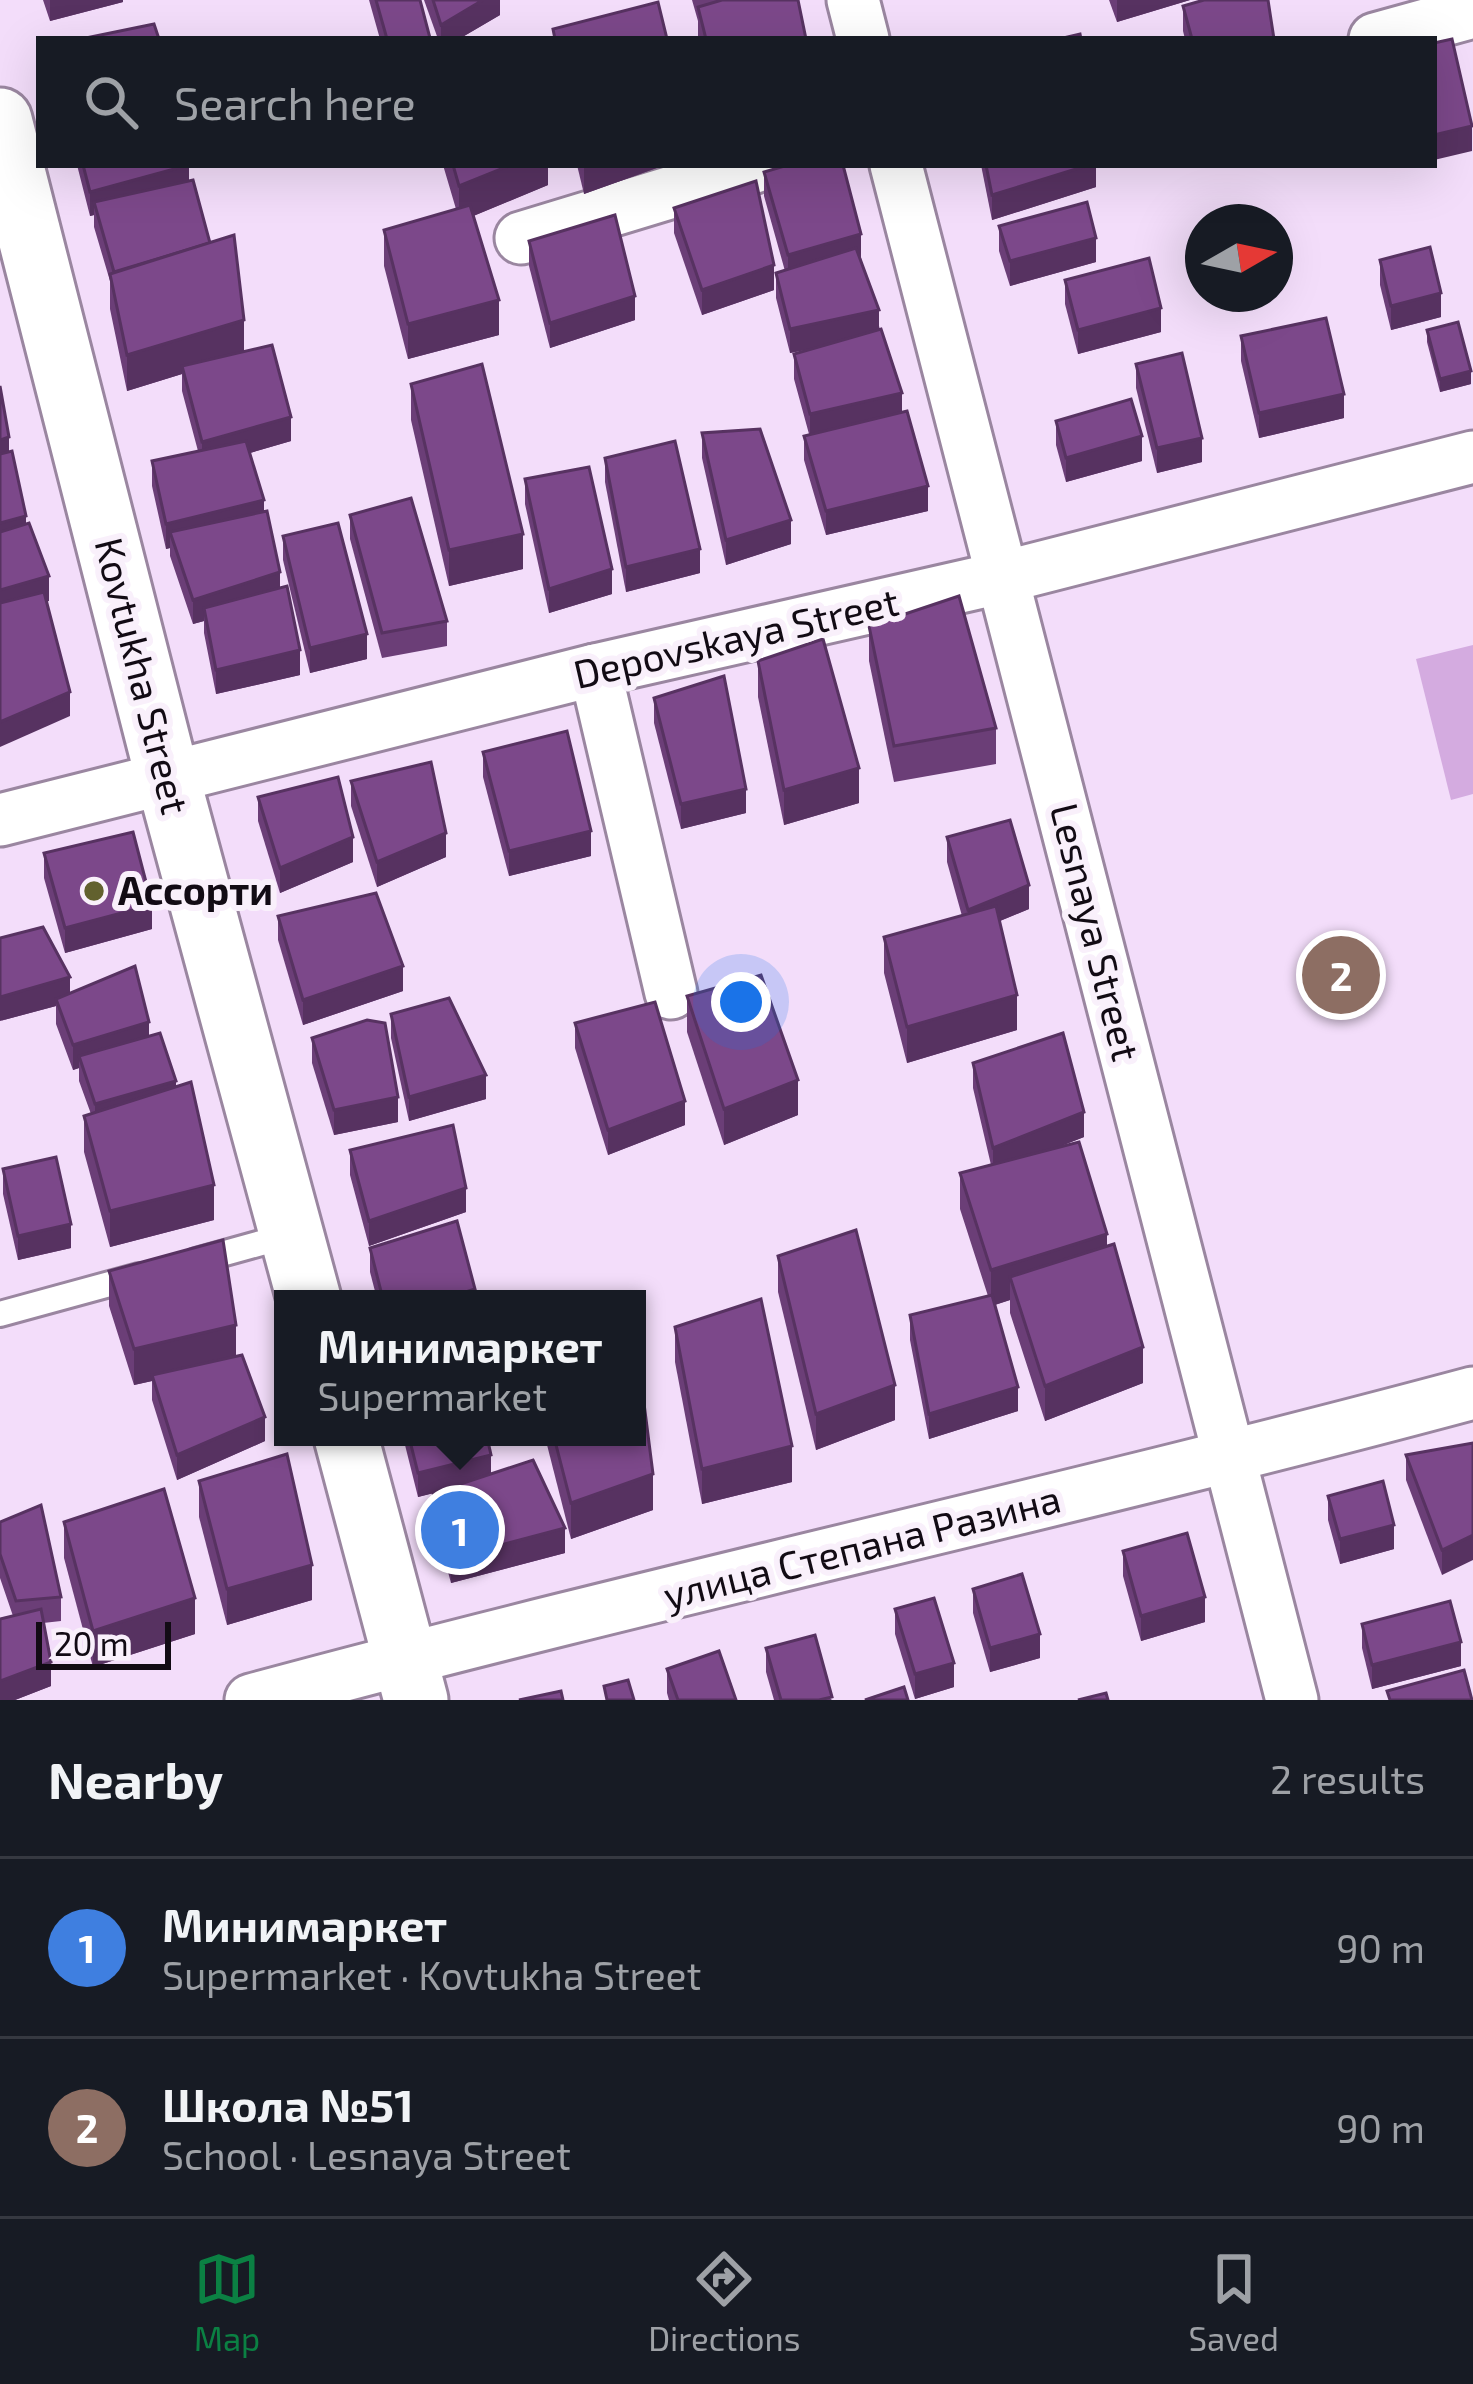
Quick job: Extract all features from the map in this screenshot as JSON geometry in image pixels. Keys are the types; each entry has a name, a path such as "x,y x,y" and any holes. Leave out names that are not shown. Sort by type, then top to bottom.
{"street":[{"path":"853,0 862,36"},
{"path":"1386,36 1473,12"},
{"name":"Kovtukha Street","path":"0,120 168,779 307,1290"},
{"path":"521,238 750,168"},
{"name":"Lesnaya Street","path":"897,168 1292,1700"},
{"name":"Depovskaya Street","path":"0,820 595,670 1004,577 1473,458"},
{"path":"595,670 671,993"},
{"name":"улица Степана Разина","path":"251,1700 411,1679 1473,1393"},
{"path":"348,1446 411,1679"}],"lane":[{"path":"0,1314 292,1234"}],"shaded area":[{"path":"1473,645 1473,794 1451,800 1416,659"}],"building":[{"path":"376,0 420,0 429,36 386,36"},
{"path":"433,0 483,0 441,25"},
{"path":"722,0 798,0 805,36 705,36 698,7"},
{"path":"1204,0 1268,0 1274,36 1191,36 1183,6"},
{"path":"658,2 666,36 554,36 553,29"},
{"path":"154,24 158,36 96,36"},
{"path":"1452,39 1472,126 1437,134 1437,42"},
{"path":"84,168 178,168 90,192"},
{"path":"454,168 504,168 459,186"},
{"path":"844,168 861,234 788,255 764,172"},
{"path":"987,168 1079,168 992,195"},
{"path":"193,180 210,243 114,272 94,202"},
{"path":"756,181 774,265 702,290 674,208"},
{"path":"1087,202 1096,238 1010,261 999,226"},
{"path":"470,205 499,300 408,324 384,230"},
{"path":"615,215 635,296 550,323 529,241"},
{"path":"234,235 244,320 127,355 110,274"},
{"path":"1430,247 1441,293 1391,306 1380,260"},
{"path":"856,248 879,310 790,329 776,273"},
{"path":"1149,258 1161,308 1078,330 1065,280"},
{"path":"1326,318 1344,394 1259,413 1241,336"},
{"path":"1458,322 1471,371 1440,379 1427,330"},
{"path":"881,329 902,393 810,414 794,354"},
{"path":"272,345 291,417 202,442 182,366"},
{"path":"1182,353 1202,438 1157,448 1136,364"},
{"path":"482,364 523,534 449,550 411,384"},
{"path":"0,386 9,437 0,440"},
{"path":"1131,399 1142,436 1066,458 1056,421"},
{"path":"907,411 928,486 826,511 804,436"},
{"path":"760,429 791,520 726,540 702,433"},
{"path":"246,441 264,500 166,524 152,461"},
{"path":"675,441 700,549 626,567 605,458"},
{"path":"12,451 26,516 0,523 0,454"},
{"path":"589,467 612,569 549,589 525,479"},
{"path":"411,498 447,621 382,633 350,515"},
{"path":"267,511 280,572 193,600 170,532"},
{"path":"29,523 49,576 0,590 0,532"},
{"path":"338,523 367,634 310,648 283,536"},
{"path":"287,586 300,650 216,670 204,608"},
{"path":"44,592 70,692 0,722 0,603"},
{"path":"959,596 996,728 894,746 869,626"},
{"path":"823,639 859,768 784,790 758,661"},
{"path":"724,676 746,789 681,804 654,698"},
{"path":"567,731 591,831 509,851 483,752"},
{"path":"431,762 446,833 377,862 351,781"},
{"path":"338,777 353,837 280,868 258,797"},
{"path":"1010,820 1029,885 968,910 947,837"},
{"path":"133,832 152,905 65,928 44,853"},
{"path":"376,893 403,966 303,1000 278,916"},
{"path":"996,906 1017,995 907,1027 884,937"},
{"path":"43,927 70,977 0,997 0,938"},
{"path":"135,966 149,1022 73,1045 56,999"},
{"path":"761,975 798,1080 724,1109 687,996"},
{"path":"449,998 486,1075 409,1097 391,1014"},
{"path":"655,1002 685,1101 608,1130 575,1023"},
{"path":"367,1020 385,1023 398,1097 334,1110 312,1038"},
{"path":"160,1033 176,1081 95,1104 79,1056"},
{"path":"1063,1033 1084,1112 993,1148 973,1063"},
{"path":"191,1082 214,1185 110,1211 84,1116"},
{"path":"453,1125 466,1188 369,1221 350,1150"},
{"path":"1079,1142 1107,1234 991,1270 960,1173"},
{"path":"56,1157 71,1224 18,1236 3,1169"},
{"path":"457,1221 475,1289 381,1290 370,1248"},
{"path":"856,1230 895,1385 816,1414 778,1256"},
{"path":"223,1240 236,1325 134,1349 109,1271"},
{"path":"1114,1244 1143,1347 1045,1386 1010,1277"},
{"path":"992,1295 1018,1387 929,1414 910,1315"},
{"path":"761,1299 792,1446 702,1469 675,1327"},
{"path":"242,1355 265,1417 177,1455 152,1375"},
{"path":"646,1419 653,1474 571,1503 556,1446 646,1446"},
{"path":"1473,1443 1473,1535 1442,1550 1406,1455"},
{"path":"411,1446 489,1446 491,1455 418,1473"},
{"path":"287,1454 312,1565 227,1589 199,1481"},
{"path":"533,1460 565,1528 451,1558 433,1493"},
{"path":"1383,1481 1394,1525 1340,1539 1328,1496"},
{"path":"164,1489 195,1598 93,1631 64,1522"},
{"path":"41,1505 61,1597 16,1601 0,1554 0,1522"},
{"path":"1187,1533 1205,1597 1141,1616 1123,1551"},
{"path":"1022,1574 1040,1634 990,1648 973,1589"},
{"path":"934,1598 954,1663 915,1674 895,1609"},
{"path":"1450,1601 1461,1642 1372,1665 1362,1624"},
{"path":"41,1609 51,1662 0,1681 0,1619"},
{"path":"815,1635 832,1697 781,1700 766,1648"},
{"path":"719,1651 736,1700 678,1700 667,1669"},
{"path":"1464,1670 1472,1700 1390,1700 1387,1691"},
{"path":"628,1680 634,1700 607,1700 604,1686"},
{"path":"904,1687 908,1700 865,1700"},
{"path":"561,1691 563,1700 519,1700"},
{"path":"1106,1693 1108,1700 1078,1700"}],"place":[{"name":"Ассорти","path":"94,891"},
{"name":"Школа №51","path":"1341,975"},
{"name":"Минимаркет","path":"460,1530"}]}
